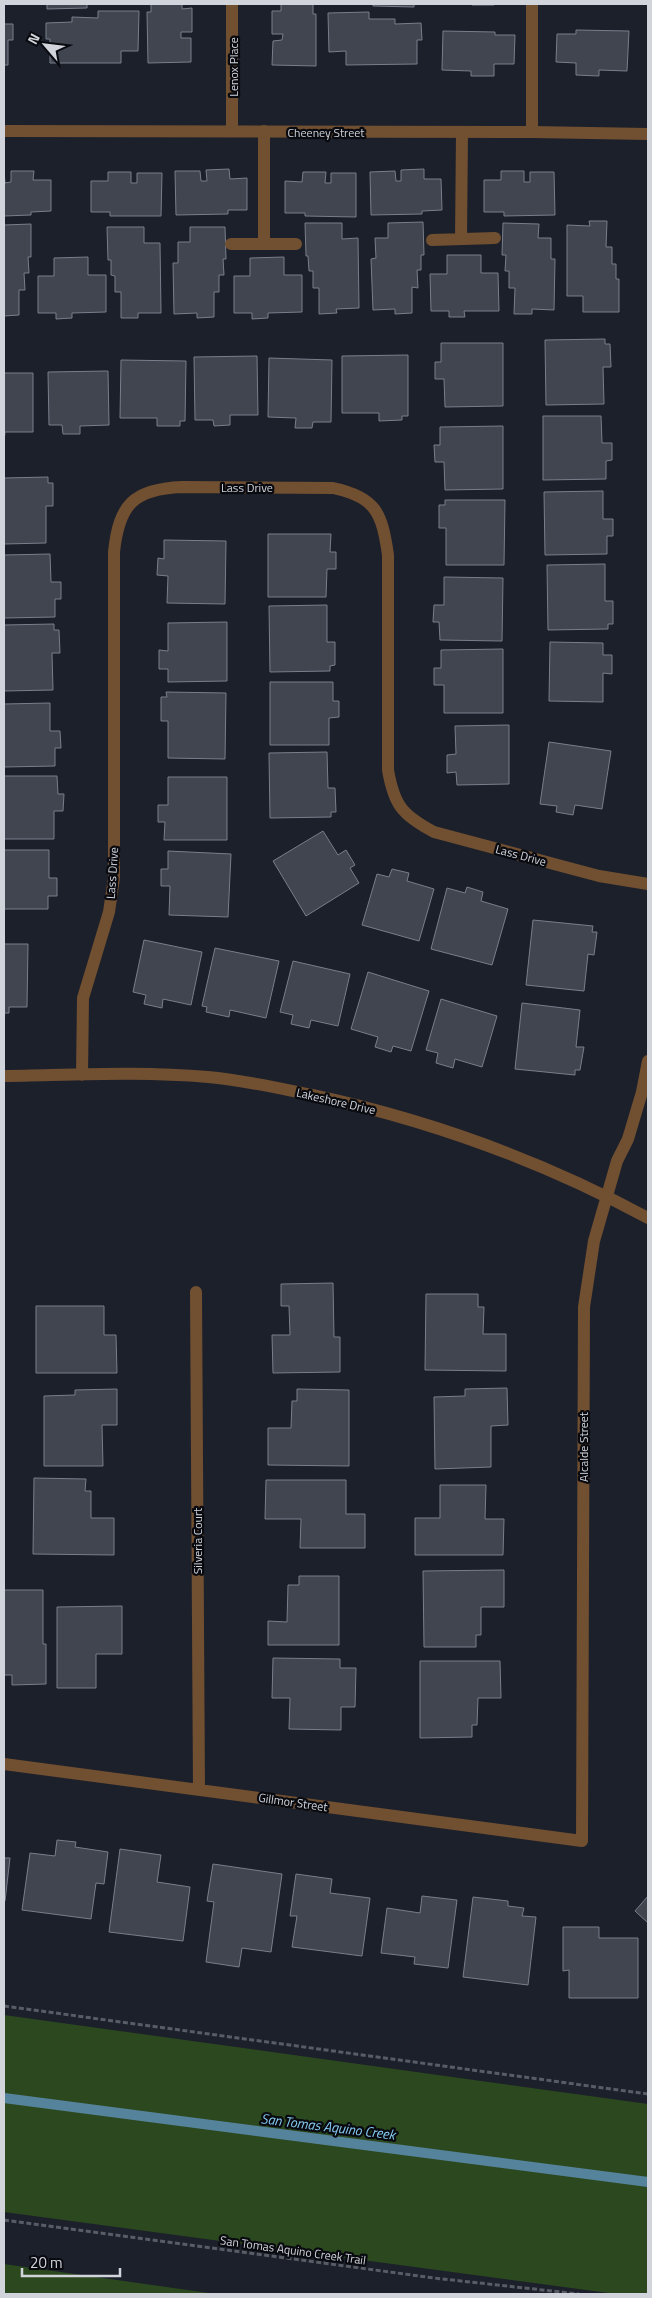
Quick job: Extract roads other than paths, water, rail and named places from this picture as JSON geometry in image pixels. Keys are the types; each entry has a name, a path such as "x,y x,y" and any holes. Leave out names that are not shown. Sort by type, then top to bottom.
{"street":[{"name":"Lenox Place","path":"232,4 232,130"},
{"path":"532,4 532,132"},
{"name":"Cheeney Street","path":"4,131 232,130 648,134"},
{"path":"264,131 264,244"},
{"path":"461,240 462,132"},
{"path":"432,240 495,238"},
{"path":"231,244 296,244"},
{"name":"Lass Drive","path":"82,1075 83,998 90,967 103,935 114,878 114,552 116,532 122,513 132,500 146,492 163,488 182,487 332,488 352,492 369,502 380,516 386,535 388,555 388,770 392,793 402,810 417,823 434,832 599,876 648,884"},
{"name":"Alcalde Street","path":"582,1841 584,1307 591,1254 606,1196 617,1161 628,1139 642,1092 648,1061"},
{"name":"Lakeshore Drive","path":"4,1076 209,1077 272,1086 343,1101 412,1118 471,1139 606,1196 648,1218"},
{"name":"Silveria Court","path":"196,1292 199,1790"},
{"name":"Gillmor Street","path":"4,1764 582,1841"}],"waterway":[{"name":"San Tomas Aquino Creek","path":"4,2098 648,2182"}]}
